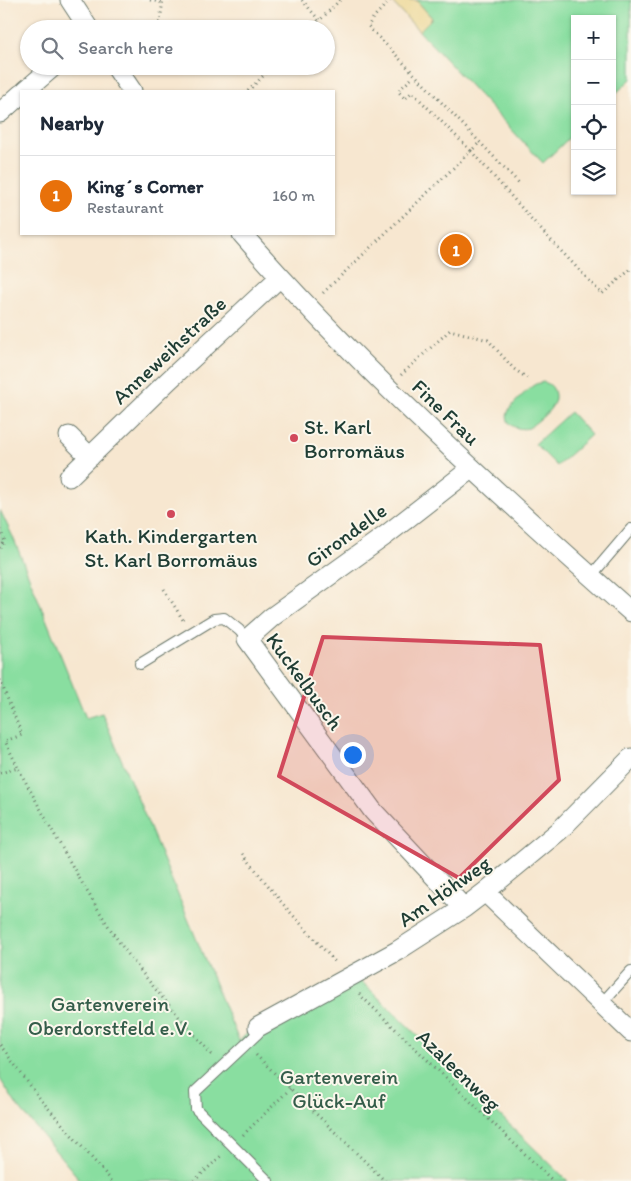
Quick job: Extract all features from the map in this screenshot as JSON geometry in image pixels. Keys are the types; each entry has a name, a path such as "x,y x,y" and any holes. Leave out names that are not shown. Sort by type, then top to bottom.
{"street":[{"path":"70,0 83,20"},
{"path":"26,90 44,75"},
{"path":"121,75 131,90"},
{"path":"0,113 20,95"},
{"name":"Fine Frau","path":"243,235 308,308 387,387 472,468 631,612"},
{"name":"Anneweihstraße","path":"69,477 168,381 280,277"},
{"path":"69,436 90,457"},
{"name":"Girondelle","path":"247,639 272,617 386,535 472,468"},
{"name":"Kuckelbusch","path":"247,639 373,811 464,908"},
{"name":"Am Höhweg","path":"258,1027 397,951 464,908 558,831 631,758"},
{"path":"485,892 631,1032"}],"lane":[{"path":"591,576 631,529"},
{"path":"140,664 214,619 224,618 247,639"},
{"path":"601,1004 631,971"},
{"path":"258,1027 258,1033 194,1092 196,1109 268,1181"}],"path":[{"path":"150,0 163,1 160,20"},
{"path":"302,0 319,20 340,0"},
{"path":"390,0 368,26 520,184"},
{"path":"249,90 264,75"},
{"path":"410,79 398,91 405,99 412,92 472,151 544,233 602,294 631,269"},
{"path":"308,308 480,142"},
{"path":"387,387 450,330 488,340 514,369 527,378"},
{"path":"0,530 5,541 0,548"},
{"path":"164,589 190,633"},
{"path":"0,680 22,735 5,742 59,844 110,927 152,985 221,1066"},
{"path":"0,774 18,768"},
{"name":"Azaleenweg","path":"243,854 282,903 347,978 553,1181"},
{"path":"0,1045 41,1100 112,1181"},
{"path":"245,1045 385,1181"},
{"path":"194,1181 291,1088"}],"highlighted area":[{"path":"323,637 540,645 559,780 459,878 279,776"}],"green space":[{"path":"416,0 631,0 631,79 616,93 616,15 571,15 571,136 543,163 419,31 432,18"},
{"path":"542,382 550,385 554,391 554,402 548,412 529,428 516,427 509,423 507,415 509,410 532,387"},
{"path":"570,412 591,435 557,466 535,444"},
{"name":"Gartenverein Oberdorstfeld e.V.","path":"0,510 13,537 86,718 102,713 239,1041 251,1030 355,975 568,1181 81,1181 16,1104 0,1079"}],"sand":[{"path":"397,0 416,0 432,18 419,31 393,3"}],"place":[{"name":"King´s Corner","path":"456,250"},
{"name":"St. Karl Borromäus","path":"294,438"},
{"name":"Kath. Kindergarten St. Karl Borromäus","path":"171,514"}],"park label":[{"name":"Gartenverein Glück-Auf","path":"339,1088"}]}
